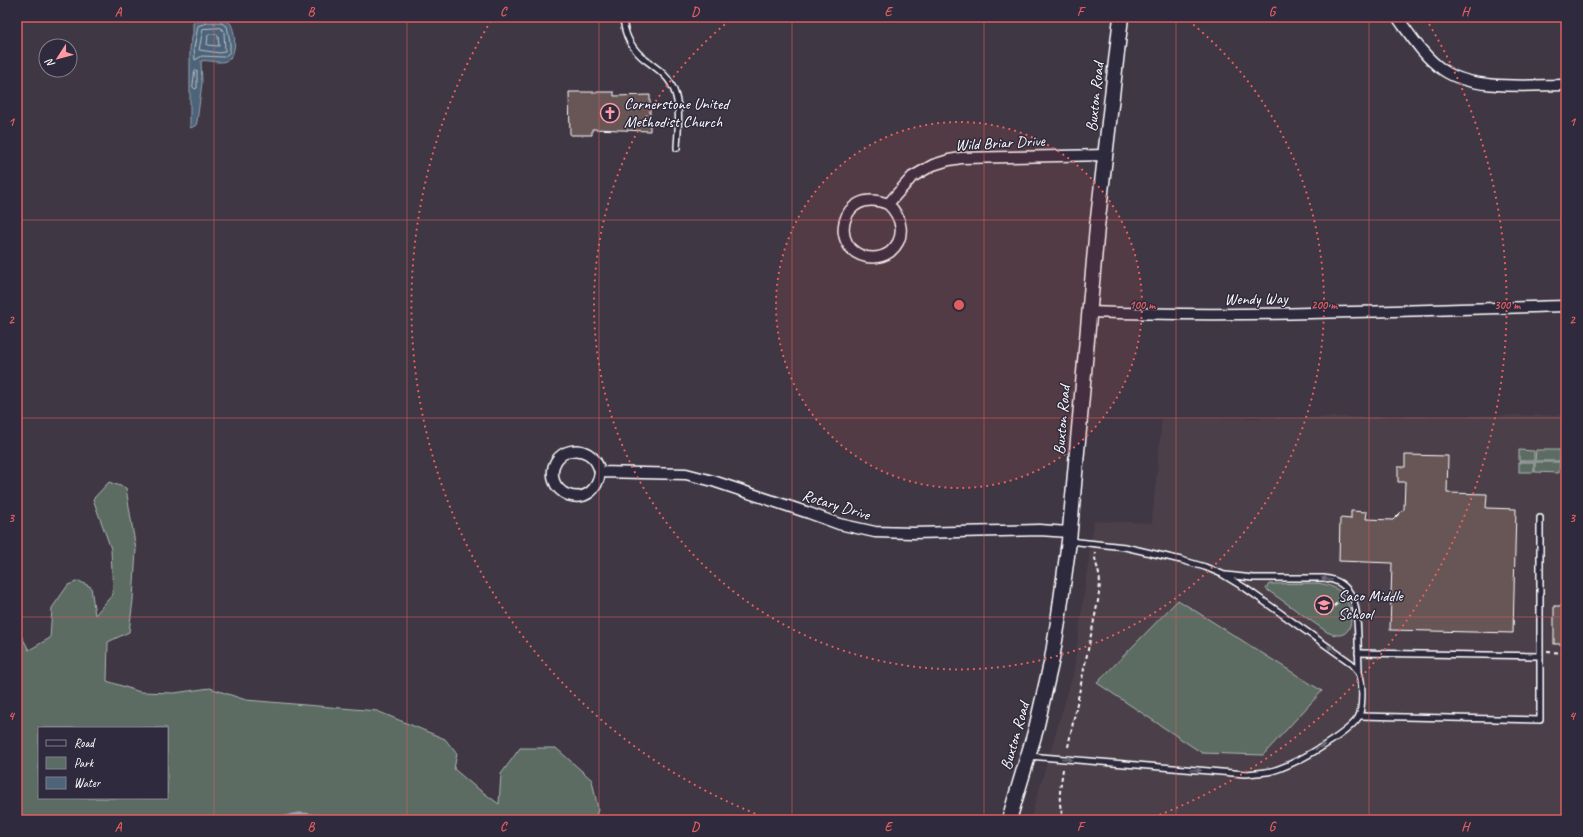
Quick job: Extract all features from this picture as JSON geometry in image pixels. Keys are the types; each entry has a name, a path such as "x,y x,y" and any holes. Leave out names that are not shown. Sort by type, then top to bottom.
{"main road":[{"name":"Buxton Road","path":"1009,820 1028,756 1052,660 1069,536 1090,312 1121,17"}],"street":[{"path":"1397,17 1429,58 1444,71 1460,79 1489,84 1566,85"},
{"name":"Wild Briar Drive","path":"888,204 912,177 933,165 949,160 961,158 1106,155"},
{"path":"868,200 878,200 888,204 897,214 901,228 900,237 896,246 890,252 872,258 854,252 848,245 844,236 843,226 846,217 855,206 868,200"},
{"name":"Wendy Way","path":"1090,312 1234,314 1566,306"},
{"path":"575,450 589,454 598,465 600,472 599,480 595,488 582,496 574,497 566,495 559,490 553,475 556,461 561,455 575,450"},
{"name":"Rotary Drive","path":"600,472 671,473 692,476 802,510 839,524 875,532 913,533 1040,530 1069,536"}],"lane":[{"path":"623,17 625,32 632,46 666,77 674,90 679,112 677,148"},
{"path":"1359,716 1540,720 1540,518"},
{"path":"1069,536 1095,543 1125,546 1147,551 1205,567 1222,574 1245,588 1324,643 1351,663 1359,673"},
{"path":"1028,756 1245,774 1263,773 1284,766 1310,753 1347,729 1359,716 1362,690 1359,673 1357,612 1355,602 1350,593 1337,582 1327,578 1253,578 1222,574"},
{"path":"1358,653 1540,654"}],"path":[{"path":"1068,747 1098,601 1100,582 1099,572 1094,559 1095,543"},
{"path":"1328,610 1350,593"},
{"path":"1540,654 1566,652"},
{"path":"1063,769 1060,799 1061,809 1065,820"}],"shaded area":[{"name":"Saco Middle School","path":"1566,415 1566,820 1030,820 1073,675 1094,521 1152,523 1162,419"}],"green space":[{"path":"1519,450 1534,451 1534,461 1519,461"},
{"path":"1536,450 1560,450 1560,461 1535,461"},
{"path":"1519,462 1534,462 1534,472 1519,472"},
{"path":"1535,462 1560,462 1559,473 1535,472"},
{"path":"109,482 126,488 136,550 133,600 129,632 108,642 107,681 140,692 174,693 210,688 246,700 377,711 445,739 457,754 454,769 499,804 501,774 520,748 556,748 592,780 598,809 595,820 17,820 17,628 29,650 50,638 52,608 68,585 79,581 91,587 95,615 113,594 111,549 93,499"},
{"path":"1316,583 1331,586 1344,595 1333,606 1326,607 1324,610 1326,613 1329,612 1345,598 1351,619 1350,626 1347,631 1342,634 1336,635 1327,632 1266,589 1269,584"},
{"path":"1178,600 1322,691 1263,755 1202,753 1097,683"}],"water":[{"path":"208,19 227,20 230,23 234,33 235,40 233,52 228,60 222,62 201,61 202,83 197,122 196,125 191,128 190,48 193,33 193,22"}],"building":[{"name":"Cornerstone United Methodist Church","path":"569,92 614,92 614,96 650,95 650,131 592,129 592,135 570,135"},
{"path":"1405,455 1448,456 1447,493 1487,494 1486,508 1516,509 1513,633 1390,630 1392,563 1339,561 1340,518 1351,519 1351,511 1367,512 1366,519 1393,520 1404,509 1405,482 1398,482 1398,467 1405,467"},
{"path":"1554,606 1566,606 1566,644 1554,644"}],"waterway":[{"path":"279,820 299,814 329,820"}],"place":[{"name":"Cornerstone United Methodist Church","path":"610,113"},
{"name":"Saco Middle School","path":"1324,605"}]}
